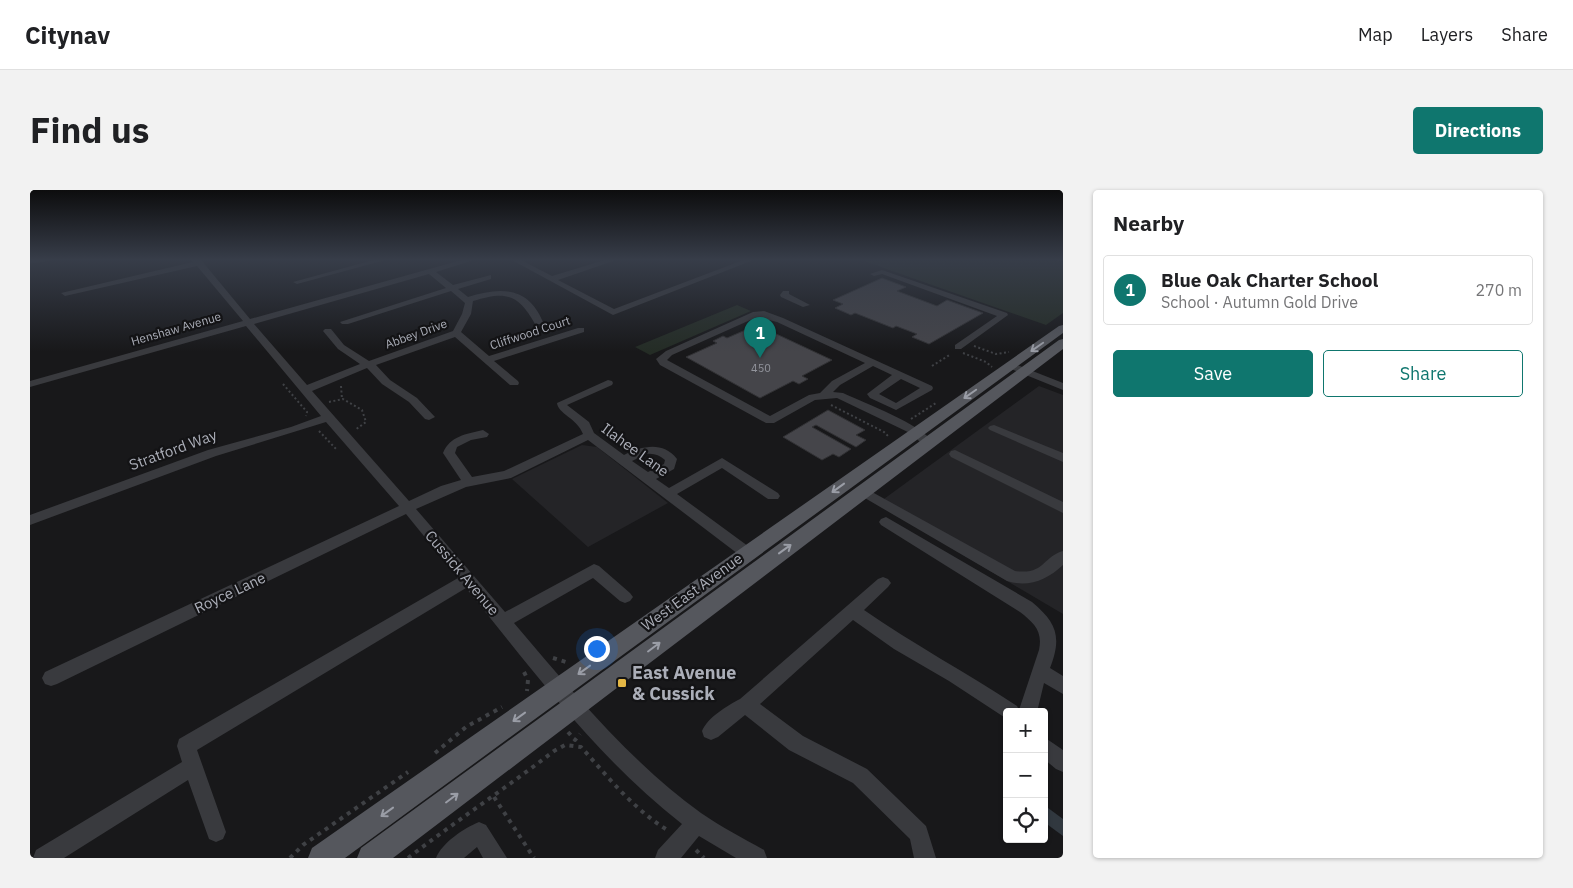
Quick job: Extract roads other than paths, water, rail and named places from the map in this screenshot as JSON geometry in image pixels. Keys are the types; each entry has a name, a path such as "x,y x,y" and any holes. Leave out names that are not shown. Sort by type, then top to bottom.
{"main road":[{"name":"West East Avenue","path":"371,858 565,698 747,553 915,433 1010,359 1063,328"},
{"name":"West East Avenue","path":"1010,359 1063,343"},
{"name":"West East Avenue","path":"322,858 565,698 863,492 915,433"}],"street":[{"path":"65,293 77,290"},
{"name":"Cussick Avenue","path":"222,290 468,579 565,698 606,743 652,787 696,822 756,858"},
{"name":"Henshaw Avenue","path":"30,384 362,290"},
{"path":"345,322 445,290"},
{"path":"455,290 468,300 496,292 511,292 532,310 538,322"},
{"path":"573,290 613,312 670,290"},
{"path":"935,290 1004,314 957,350"},
{"path":"786,293 784,295 806,305"},
{"name":"Abbey Drive","path":"305,390 367,364 456,333 469,309 468,300"},
{"path":"900,375 872,394 893,406 900,406 928,388 873,362 764,314 756,314 668,353 661,359 664,363 770,421 813,397 824,395 915,433"},
{"name":"Cliffwood Court","path":"487,360 581,330"},
{"path":"328,331 341,347 374,368 386,382 413,400 429,418"},
{"path":"456,333 514,383"},
{"path":"1010,359 1063,387"},
{"path":"824,395 836,383 873,362"},
{"path":"590,435 585,424 562,406 562,403 608,382"},
{"name":"Stratford Way","path":"30,520 217,451 295,429 328,417"},
{"path":"994,428 1063,458"},
{"path":"469,482 449,453 452,445 468,437 483,434"},
{"name":"Ilahee Lane","path":"408,508 446,489 507,474 590,435 747,553"},
{"path":"624,461 639,452 652,450 663,452 671,459 670,466 647,478"},
{"path":"955,454 1063,508"},
{"path":"668,494 722,462 772,496"},
{"path":"863,492 1012,577 1027,579 1042,575 1063,556"},
{"name":"Royce Lane","path":"51,678 408,508"},
{"path":"886,522 1036,614 1043,623 1049,641 1049,650 1029,708"},
{"path":"503,622 594,570 625,597"},
{"path":"216,832 186,746 468,579"},
{"path":"711,731 734,712 746,705 884,583"},
{"path":"853,610 900,644 955,675 1005,708"},
{"path":"1041,671 1063,686"},
{"path":"746,705 796,742 860,776 919,833 925,858"},
{"path":"1048,749 1063,762"},
{"path":"44,858 193,766"},
{"path":"666,858 683,841 696,822"},
{"path":"446,858 479,832 496,858"}],"place":[{"name":"Blue Oak Charter School","path":"760,358"},
{"name":"East Avenue & Cussick","path":"622,683"}]}
